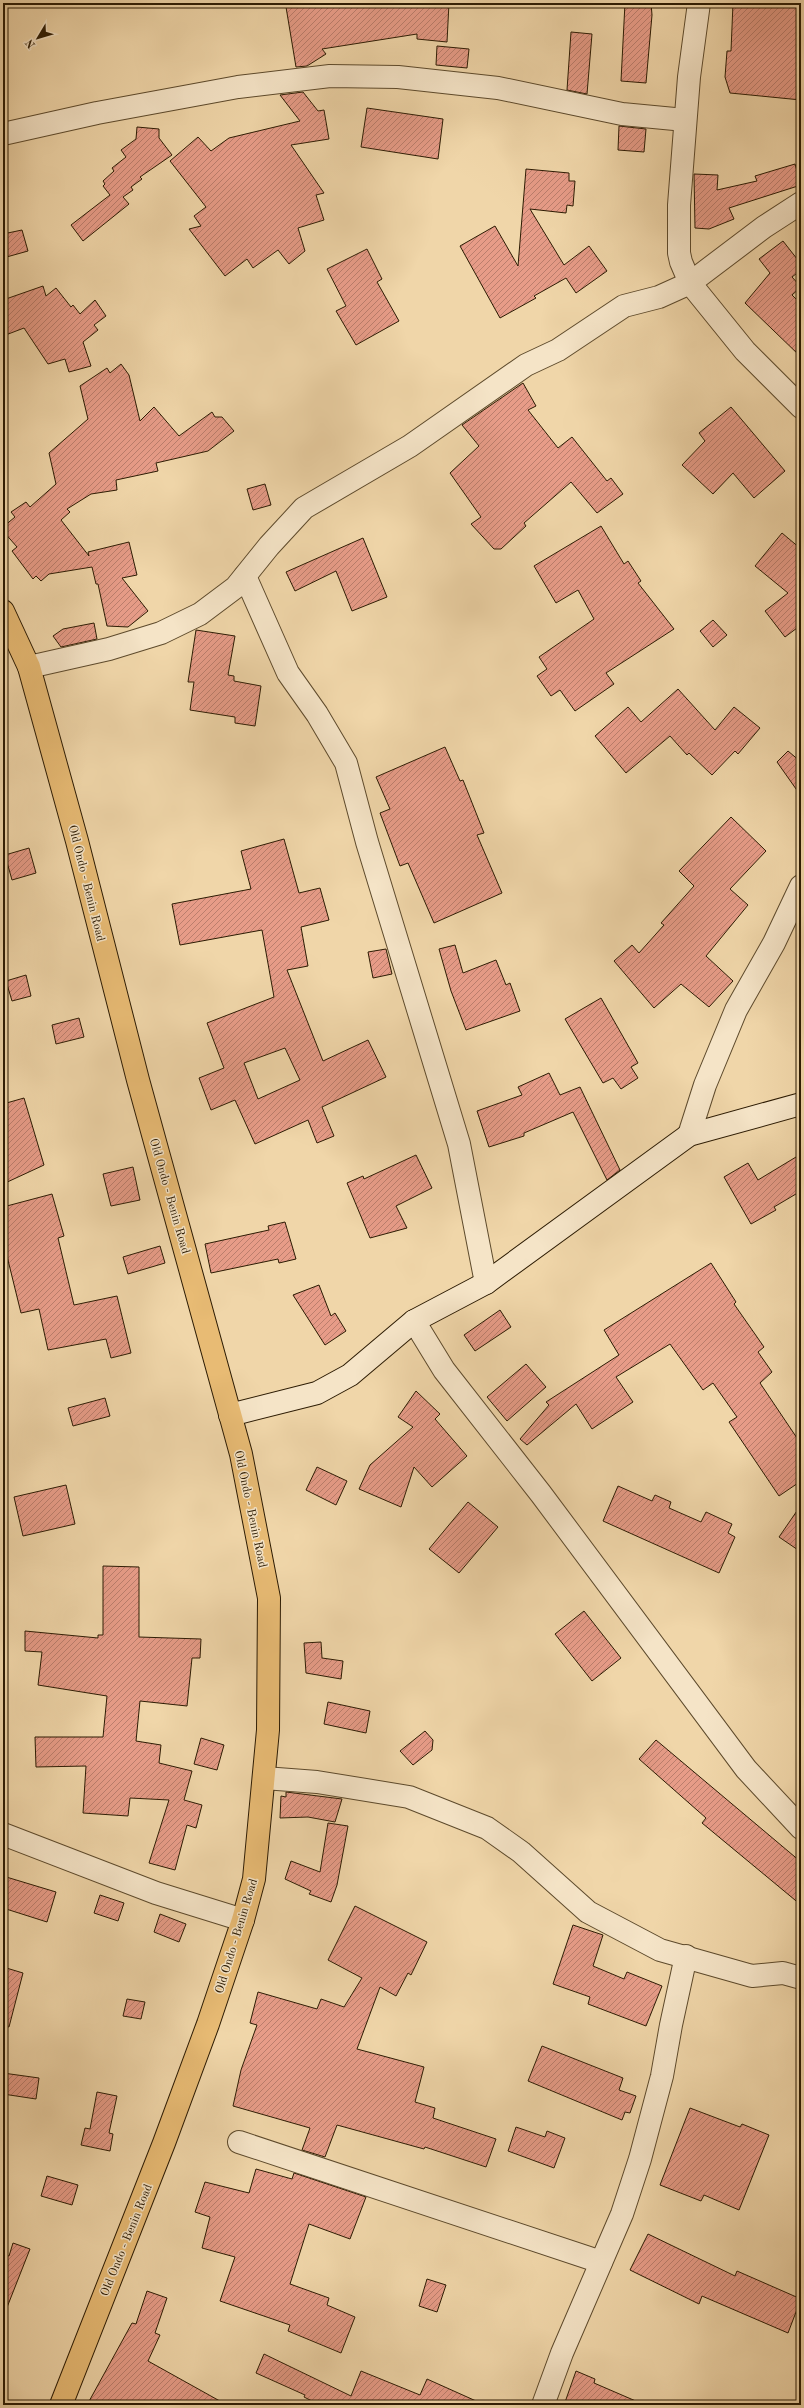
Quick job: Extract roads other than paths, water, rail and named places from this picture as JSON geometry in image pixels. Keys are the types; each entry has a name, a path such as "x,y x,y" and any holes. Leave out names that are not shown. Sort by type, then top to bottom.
{"main road":[{"name":"Old Ondo - Benin Road","path":"3,612 29,667 77,841 138,1080 241,1454 269,1598 268,1730 254,1879 243,1920 208,2024 164,2143 61,2405"}],"street":[{"path":"699,3 685,120 679,205 679,253 690,283 745,351 801,407"},
{"path":"3,134 97,113 238,87 330,76 398,77 498,88 622,114 685,120"},
{"path":"29,667 108,649 161,633 200,614 236,587 269,546 304,508 410,446 526,365 578,338 624,306 659,297 690,283 764,227 801,203"},
{"path":"245,576 288,673 317,714 346,763 367,842 459,1144 486,1283"},
{"path":"689,1136 705,1085 736,1010 774,943 801,886"},
{"path":"230,1416 317,1393 350,1375 414,1321 486,1283 689,1136 801,1104"},
{"path":"414,1321 444,1370 550,1506 746,1769 801,1828"},
{"path":"264,1778 317,1782 409,1797 452,1813 487,1828 521,1852 588,1912 660,1950 686,1956 752,1976 783,1973 801,1978"},
{"path":"3,1834 156,1893 243,1920"},
{"path":"543,2405 562,2353 622,2214 640,2160 662,2076 686,1956"},
{"path":"239,2142 601,2262"}]}
